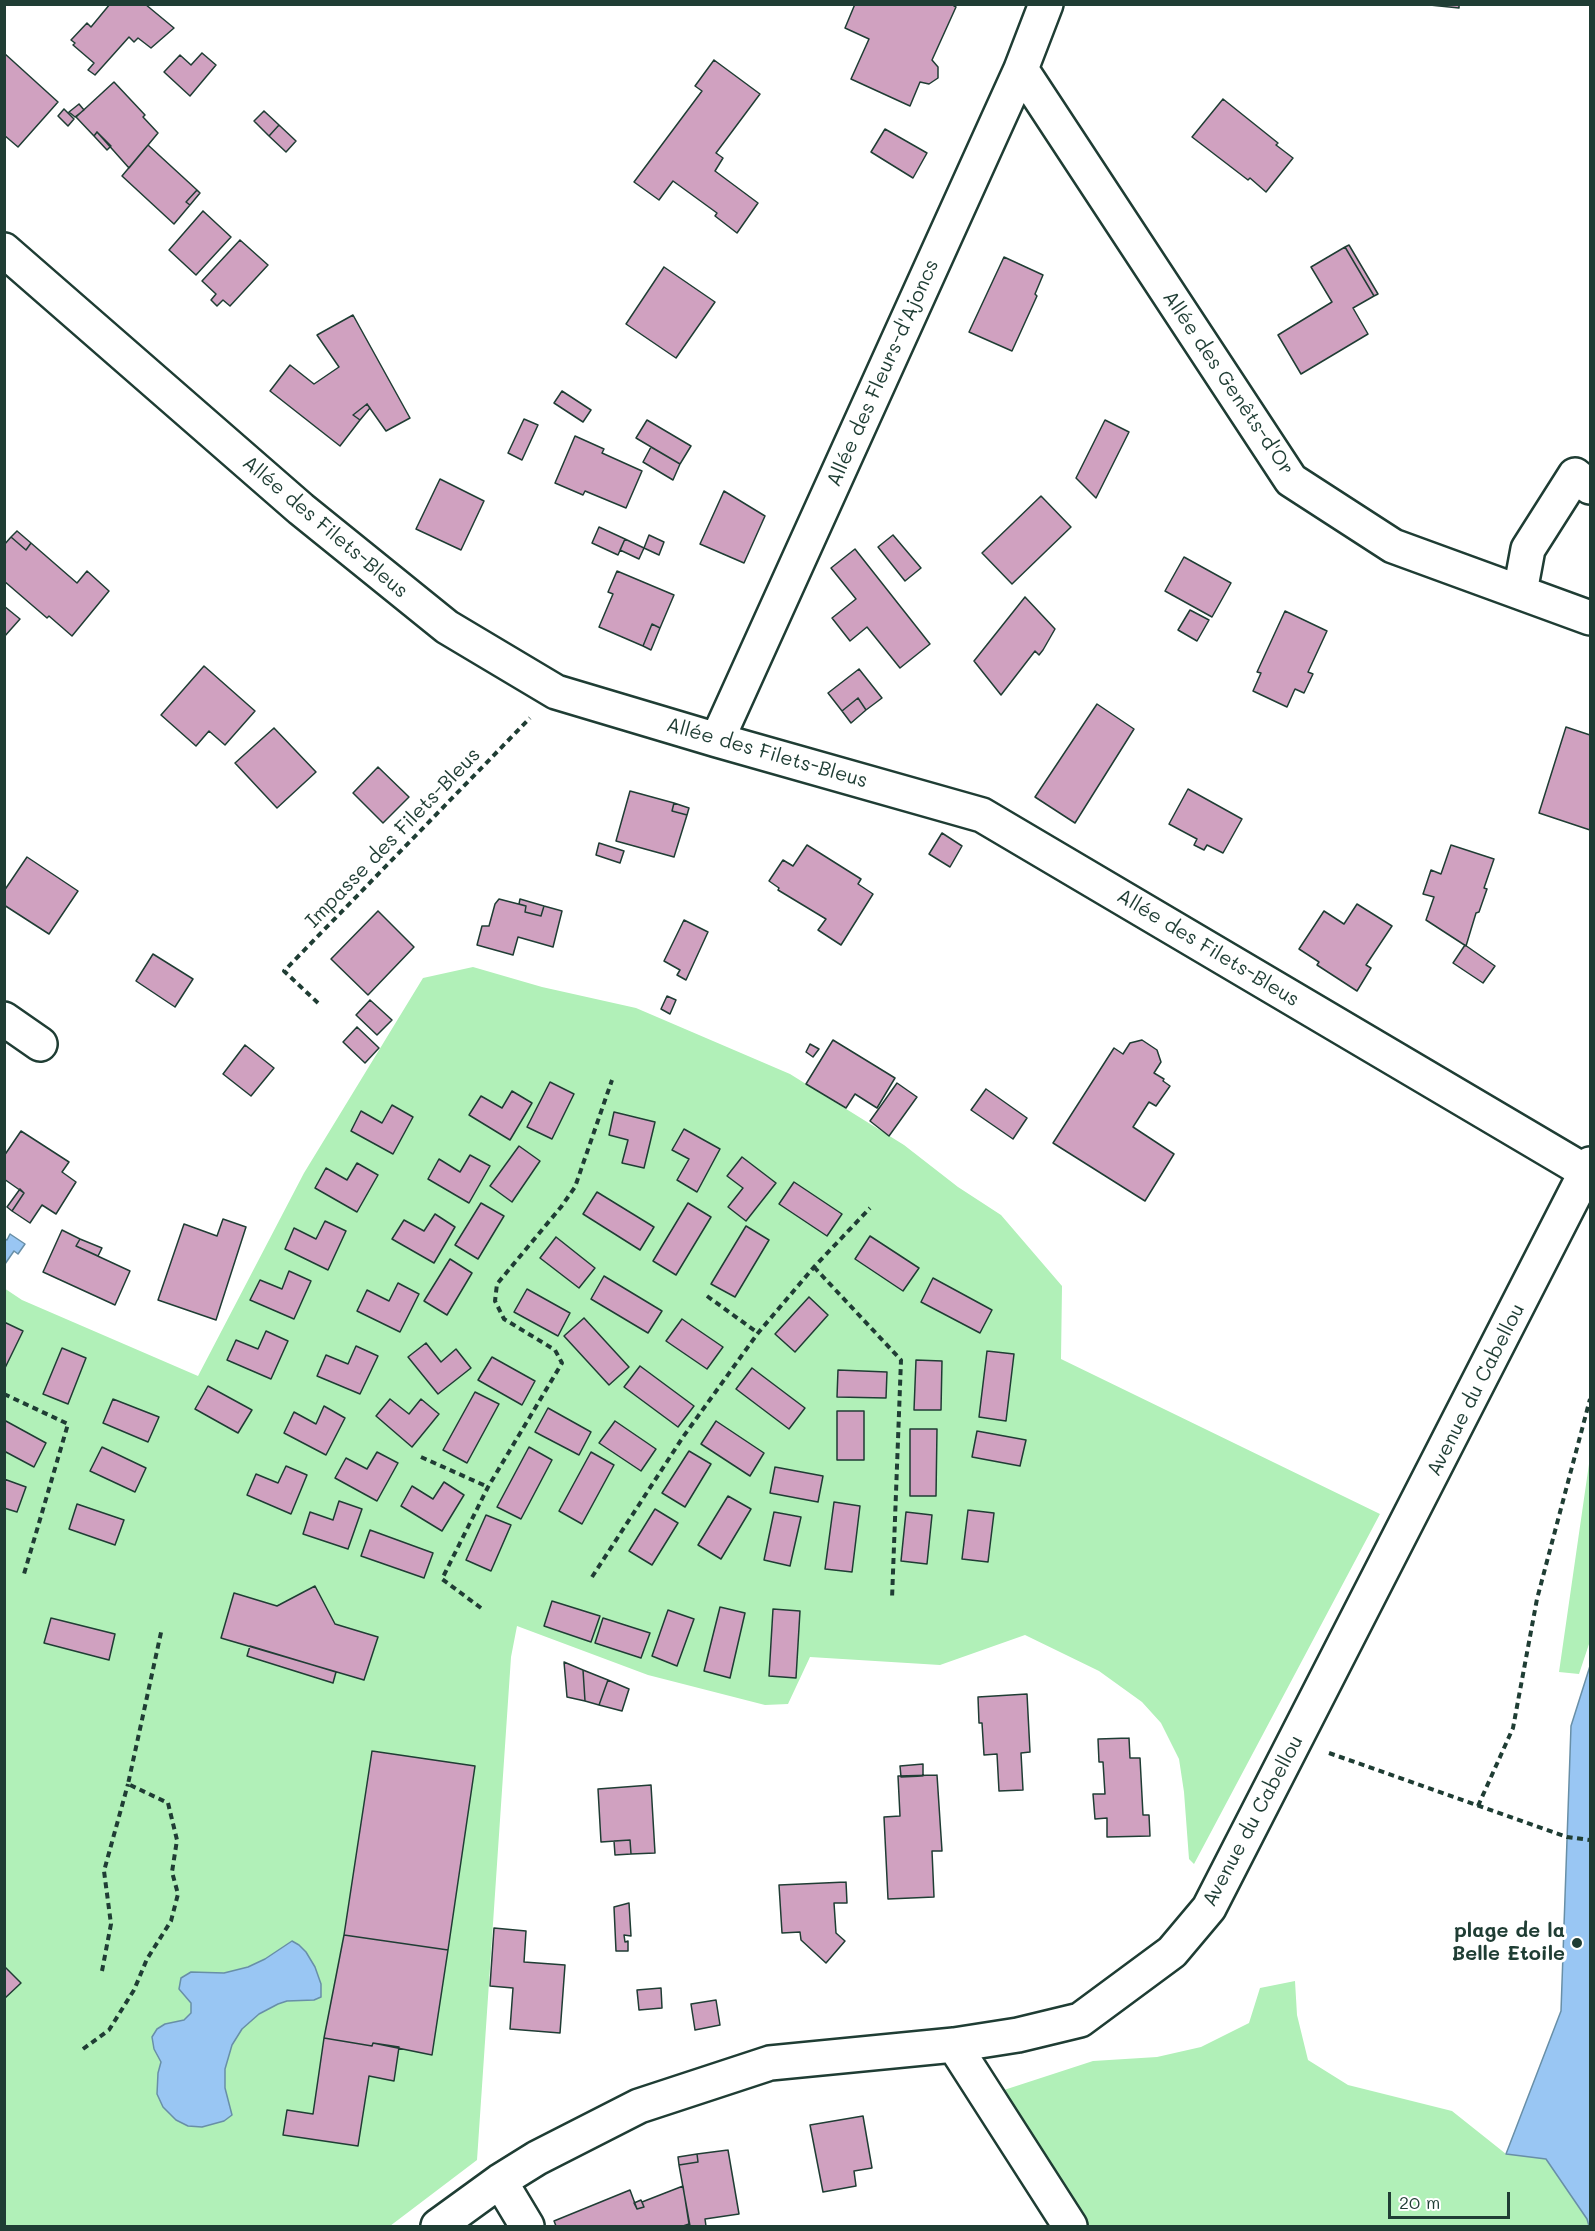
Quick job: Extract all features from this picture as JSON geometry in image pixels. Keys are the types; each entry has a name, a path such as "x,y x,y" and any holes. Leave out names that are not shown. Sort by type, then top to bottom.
{"street":[{"name":"Allée des Fleurs-d'Ajoncs","path":"717,740 1021,69 1046,4"},
{"name":"Allée des Genêts-d'Or","path":"1021,69 1291,480 1393,546 1590,618"},
{"name":"Allée des Filets-Bleus","path":"4,250 302,509 447,627 556,692 717,740 982,814 1589,1168"},
{"path":"1520,592 1528,549 1575,475 1590,487"},
{"path":"4,1019 40,1044"},
{"name":"Avenue du Cabellou","path":"443,2225 500,2181 537,2158 639,2106 770,2063 954,2045 1018,2036 1080,2020 1172,1952 1209,1908 1589,1168"},
{"path":"954,2045 1070,2226"},
{"path":"500,2181 527,2226"}],"path":[{"name":"Impasse des Filets-Bleus","path":"318,1003 284,971 556,692"},
{"path":"481,1608 442,1579 488,1487 562,1363 555,1350 504,1319 495,1301 497,1284 575,1187 612,1080"},
{"path":"592,1577 683,1437 758,1333 814,1267 870,1208"},
{"path":"814,1267 901,1360 892,1599"},
{"path":"707,1296 758,1333"},
{"path":"4,1394 68,1424 24,1574"},
{"path":"1478,1806 1513,1728 1537,1599 1590,1399"},
{"path":"422,1456 488,1487"},
{"path":"102,1971 111,1924 104,1871 128,1784 162,1628"},
{"path":"1295,1741 1567,1837 1590,1840"},
{"path":"83,2049 109,2030 116,2020 134,1989 147,1959 171,1920 178,1894 172,1872 177,1840 168,1803 128,1784"}],"green space":[{"path":"473,967 542,987 636,1008 790,1074 904,1145 958,1187 1001,1215 1062,1286 1061,1359 1380,1514 1194,1864 1189,1859 1179,1759 1161,1723 1142,1702 1099,1671 1025,1635 940,1665 810,1657 788,1704 765,1705 648,1675 517,1626 511,1657 477,2160 390,2226 5,2226 4,1288 22,1300 198,1376 304,1173 423,978"},
{"path":"1590,1457 1590,1641 1579,1674 1559,1672"},
{"path":"1295,1981 1297,2015 1308,2060 1348,2085 1452,2111 1506,2154 1546,2159 1587,2219 1589,2226 1065,2226 1062,2184 1004,2090 1093,2061 1157,2057 1201,2047 1249,2023 1260,1988"}],"water":[{"path":"10,1234 25,1244 18,1254 14,1251 5,1264 5,1239 7,1240"},
{"name":"plage de la Belle Etoile","path":"1590,1666 1589,2226 1587,2219 1546,2159 1506,2154 1561,2011 1571,1726"},
{"path":"292,1941 306,1952 315,1967 321,1984 321,1997 314,2000 287,2001 278,2004 259,2014 242,2029 232,2045 225,2069 225,2088 232,2115 224,2121 202,2127 188,2126 176,2120 163,2107 157,2094 161,2062 154,2049 152,2037 157,2029 165,2024 184,2020 191,2013 191,2003 179,1989 181,1978 191,1972 224,1973 248,1967"}],"building":[{"path":"110,4 145,4 174,28 151,48 138,38 134,42 129,37 95,75 88,70 94,63 73,45 75,43 71,40 87,23 91,27"},
{"path":"855,4 951,4 956,7 932,60 938,67 938,78 929,84 920,82 910,106 851,79 869,39 845,28"},
{"path":"1420,4 1459,4 1459,8"},
{"path":"4,53 58,102 18,147 4,135"},
{"path":"202,53 216,65 190,96 164,72 180,55 191,65"},
{"path":"714,60 760,94 716,153 723,158 715,171 758,203 737,233 715,216 717,213 673,181 659,200 634,182 702,91 695,86"},
{"path":"114,82 145,115 143,117 158,133 129,168 97,132 94,136 76,117"},
{"path":"1223,99 1278,143 1276,145 1293,158 1266,192 1192,137"},
{"path":"79,104 84,110 75,117 69,112"},
{"path":"64,109 74,119 68,126 58,116"},
{"path":"264,111 279,125 269,136 254,121"},
{"path":"279,125 296,141 286,152 269,136"},
{"path":"885,129 927,153 913,178 871,152"},
{"path":"97,132 111,146 107,150 94,136"},
{"path":"148,145 197,190 186,202 190,205 174,224 122,176"},
{"path":"197,190 200,193 190,205 186,202"},
{"path":"203,211 231,237 196,275 169,250"},
{"path":"240,240 268,265 230,306 223,300 217,306 211,300 216,294 202,281"},
{"path":"1349,245 1378,294 1374,296 1345,247"},
{"path":"1345,247 1374,296 1353,308 1368,334 1301,374 1278,335 1332,302 1311,267"},
{"path":"1004,257 1043,275 1035,294 1037,296 1012,351 969,332"},
{"path":"664,267 715,302 676,358 626,324"},
{"path":"353,315 410,418 386,431 367,404 353,415 360,420 340,446 270,391 290,365 314,384 339,367 317,335"},
{"path":"562,391 591,410 583,422 554,403"},
{"path":"367,404 370,408 360,420 353,415"},
{"path":"524,419 538,425 522,460 508,453"},
{"path":"647,420 691,446 680,464 636,438"},
{"path":"1105,420 1129,432 1096,498 1076,478"},
{"path":"575,436 604,449 602,453 642,471 626,508 585,491 583,495 555,483"},
{"path":"651,447 680,464 673,480 643,462"},
{"path":"440,479 484,501 461,550 416,529"},
{"path":"724,491 765,516 744,563 700,544"},
{"path":"1041,496 1071,527 1012,584 982,553"},
{"path":"599,527 625,539 618,555 592,543"},
{"path":"17,531 31,543 26,550 11,537"},
{"path":"649,535 664,542 659,555 644,548"},
{"path":"893,535 921,568 905,581 878,547"},
{"path":"11,537 26,550 31,543 77,583 87,571 109,591 72,636 4,581 4,545"},
{"path":"625,539 644,548 639,559 620,550"},
{"path":"855,549 930,644 900,668 867,627 850,641 832,618 856,599 831,568"},
{"path":"1184,557 1231,583 1212,617 1165,591"},
{"path":"617,571 674,595 660,628 652,624 643,646 599,627 613,594 608,592"},
{"path":"1025,597 1055,629 1039,655 1035,651 1001,695 974,661"},
{"path":"4,606 20,619 4,637"},
{"path":"1190,610 1209,620 1197,641 1178,630"},
{"path":"1285,611 1327,631 1308,672 1313,674 1304,693 1295,689 1287,707 1253,691 1261,673 1257,672"},
{"path":"652,624 660,628 651,650 643,646"},
{"path":"204,666 255,711 225,745 209,731 196,746 161,715"},
{"path":"859,669 882,698 866,710 858,698 842,711 828,693"},
{"path":"858,698 866,710 851,723 842,711"},
{"path":"1097,704 1134,729 1075,823 1035,797"},
{"path":"1566,727 1590,735 1590,830 1539,813"},
{"path":"274,728 316,772 277,808 235,763"},
{"path":"378,767 409,797 383,823 353,793"},
{"path":"1188,789 1242,819 1223,853 1207,845 1204,850 1194,845 1197,839 1169,824"},
{"path":"630,791 674,803 672,811 687,815 674,857 616,841"},
{"path":"674,803 689,808 687,815 672,811"},
{"path":"942,833 962,846 950,867 929,854"},
{"path":"599,843 624,851 620,863 596,855"},
{"path":"807,845 861,879 858,884 873,894 841,945 818,930 826,919 778,890 779,888 769,881 783,860 793,866"},
{"path":"1451,845 1494,859 1484,888 1487,889 1479,912 1476,913 1466,946 1426,920 1434,897 1423,894 1431,870 1441,874"},
{"path":"27,857 78,891 49,934 4,905 4,891"},
{"path":"499,899 526,906 525,912 541,916 544,906 562,911 553,947 518,937 513,955 477,945 482,926 489,926 495,904"},
{"path":"520,899 544,906 541,916 525,912 526,906 519,904"},
{"path":"1357,904 1392,926 1366,965 1371,968 1357,991 1317,965 1319,962 1299,949 1324,911 1344,924"},
{"path":"378,911 414,947 368,995 331,959"},
{"path":"684,920 708,932 686,980 677,975 680,970 664,961"},
{"path":"1465,945 1495,966 1483,983 1453,963"},
{"path":"153,954 193,979 175,1007 136,981"},
{"path":"667,996 676,1000 670,1014 661,1009"},
{"path":"370,1000 392,1020 377,1035 356,1015"},
{"path":"357,1027 379,1048 365,1063 343,1042"},
{"path":"833,1040 895,1078 877,1108 855,1094 846,1108 806,1084"},
{"path":"1142,1040 1157,1050 1161,1062 1154,1073 1170,1086 1156,1106 1149,1102 1133,1127 1174,1154 1145,1201 1053,1143 1114,1048 1123,1054 1130,1043"},
{"path":"810,1044 819,1049 813,1057 806,1052"},
{"path":"245,1045 274,1068 251,1096 223,1074"},
{"path":"550,1082 574,1094 552,1139 527,1127"},
{"path":"897,1083 917,1097 889,1136 870,1121"},
{"path":"986,1089 1027,1118 1013,1139 971,1110"},
{"path":"512,1091 532,1103 510,1140 469,1115 481,1096 502,1108"},
{"path":"392,1105 413,1117 393,1154 351,1131 361,1111 382,1123"},
{"path":"614,1112 655,1122 644,1168 622,1163 628,1140 609,1135"},
{"path":"684,1129 720,1149 697,1192 677,1180 689,1159 672,1150"},
{"path":"21,1131 69,1162 62,1172 76,1182 56,1214 42,1205 30,1223 12,1211 24,1193 4,1179 4,1156"},
{"path":"519,1146 540,1161 512,1202 490,1186"},
{"path":"470,1155 490,1166 469,1203 428,1179 439,1159 460,1172"},
{"path":"742,1157 776,1183 746,1221 728,1207 743,1188 727,1176"},
{"path":"357,1163 378,1175 357,1212 315,1188 326,1168 347,1180"},
{"path":"794,1182 842,1214 827,1236 779,1204"},
{"path":"20,1189 24,1193 12,1211 7,1207"},
{"path":"597,1192 654,1227 640,1250 583,1214"},
{"path":"481,1203 504,1216 478,1259 455,1245"},
{"path":"688,1203 711,1217 676,1275 653,1261"},
{"path":"435,1214 455,1227 434,1263 392,1239 404,1220 424,1231"},
{"path":"223,1219 246,1227 216,1320 158,1300 184,1224 217,1236"},
{"path":"325,1221 346,1231 328,1270 285,1249 294,1228 316,1239"},
{"path":"746,1226 769,1240 735,1297 711,1284"},
{"path":"62,1230 80,1239 76,1246 130,1271 115,1305 43,1272"},
{"path":"870,1236 919,1268 903,1291 855,1259"},
{"path":"556,1237 595,1268 579,1288 540,1258"},
{"path":"80,1239 102,1248 98,1256 76,1246"},
{"path":"450,1259 472,1273 447,1315 424,1301"},
{"path":"289,1271 311,1281 294,1319 250,1300 260,1280 282,1289"},
{"path":"604,1276 662,1311 648,1333 591,1299"},
{"path":"933,1278 992,1310 980,1333 921,1302"},
{"path":"398,1283 419,1294 400,1332 357,1311 367,1290 389,1301"},
{"path":"527,1289 570,1313 558,1336 514,1312"},
{"path":"809,1297 828,1315 795,1352 775,1334"},
{"path":"584,1318 629,1367 609,1385 564,1336"},
{"path":"682,1319 723,1347 707,1369 666,1341"},
{"path":"4,1322 23,1331 4,1370"},
{"path":"266,1331 288,1341 271,1379 227,1360 236,1340 258,1349"},
{"path":"426,1343 441,1362 456,1349 471,1368 438,1394 408,1357"},
{"path":"356,1346 378,1356 360,1394 317,1376 326,1355 348,1364"},
{"path":"62,1348 86,1358 68,1404 43,1394"},
{"path":"987,1351 1014,1354 1006,1421 979,1417"},
{"path":"492,1357 535,1381 522,1405 478,1380"},
{"path":"916,1360 942,1361 941,1410 914,1410"},
{"path":"640,1366 694,1406 678,1427 624,1387"},
{"path":"752,1368 805,1408 789,1429 736,1389"},
{"path":"838,1370 887,1372 886,1398 837,1397"},
{"path":"208,1386 252,1410 238,1433 195,1409"},
{"path":"475,1392 499,1404 467,1463 443,1450"},
{"path":"113,1399 159,1417 148,1442 103,1423"},
{"path":"390,1399 409,1414 421,1399 439,1414 412,1447 376,1416"},
{"path":"324,1406 345,1418 326,1455 284,1433 294,1412 316,1424"},
{"path":"548,1408 591,1432 579,1455 535,1432"},
{"path":"837,1411 864,1411 864,1460 837,1460"},
{"path":"4,1420 46,1443 34,1467 4,1451"},
{"path":"615,1421 656,1449 641,1471 599,1443"},
{"path":"716,1421 764,1453 750,1476 701,1444"},
{"path":"910,1429 937,1429 936,1496 910,1496"},
{"path":"977,1431 1026,1440 1020,1466 972,1457"},
{"path":"102,1447 146,1468 135,1492 90,1471"},
{"path":"529,1447 552,1460 521,1519 497,1507"},
{"path":"689,1451 711,1464 685,1507 662,1493"},
{"path":"377,1452 398,1463 377,1501 335,1478 346,1458 367,1469"},
{"path":"591,1452 614,1465 582,1524 559,1511"},
{"path":"286,1466 307,1475 291,1514 247,1495 256,1474 278,1483"},
{"path":"775,1467 823,1476 818,1502 770,1493"},
{"path":"4,1479 26,1487 17,1512 4,1508"},
{"path":"444,1482 464,1495 442,1531 401,1506 412,1486 433,1499"},
{"path":"728,1496 751,1509 721,1559 698,1545"},
{"path":"339,1501 362,1509 348,1549 303,1534 310,1512 333,1520"},
{"path":"834,1502 860,1506 852,1572 825,1569"},
{"path":"77,1504 124,1520 115,1545 69,1529"},
{"path":"655,1509 678,1523 652,1565 629,1551"},
{"path":"968,1510 994,1513 988,1562 962,1559"},
{"path":"774,1512 801,1517 790,1566 764,1560"},
{"path":"906,1512 932,1515 927,1564 901,1561"},
{"path":"486,1515 511,1525 491,1571 466,1560"},
{"path":"370,1530 433,1553 424,1578 361,1556"},
{"path":"315,1586 335,1624 378,1637 364,1680 221,1638 234,1593 277,1606"},
{"path":"552,1601 600,1616 591,1642 544,1626"},
{"path":"720,1607 745,1613 730,1678 704,1671"},
{"path":"773,1609 800,1611 796,1678 769,1676"},
{"path":"668,1610 694,1619 677,1666 652,1656"},
{"path":"51,1618 115,1634 109,1660 44,1643"},
{"path":"603,1618 650,1633 641,1658 595,1643"},
{"path":"250,1646 336,1672 333,1683 247,1656"},
{"path":"564,1662 583,1670 585,1701 567,1697"},
{"path":"583,1670 608,1680 599,1705 585,1701"},
{"path":"608,1680 629,1689 622,1711 599,1705"},
{"path":"1027,1694 1030,1752 1021,1753 1023,1790 999,1791 997,1754 984,1755 978,1697"},
{"path":"1129,1738 1130,1758 1140,1758 1143,1815 1149,1815 1150,1836 1107,1837 1107,1818 1095,1819 1093,1794 1105,1794 1103,1762 1099,1762 1098,1739"},
{"path":"372,1751 475,1766 448,1950 344,1935"},
{"path":"923,1764 923,1776 901,1777 900,1766"},
{"path":"937,1775 942,1851 932,1851 934,1897 888,1899 884,1817 900,1816 898,1776"},
{"path":"651,1785 655,1853 631,1854 630,1840 601,1842 598,1789"},
{"path":"630,1840 631,1854 615,1855 614,1841"},
{"path":"846,1882 847,1903 834,1903 836,1933 845,1941 826,1963 801,1940 800,1932 782,1933 779,1885"},
{"path":"629,1903 631,1936 624,1935 625,1942 628,1941 628,1951 616,1951 614,1907"},
{"path":"494,1928 526,1931 524,1962 565,1965 560,2033 510,2029 513,1988 490,1986"},
{"path":"344,1935 448,1950 432,2055 373,2043 372,2046 324,2038"},
{"path":"4,1966 21,1983 4,1999"},
{"path":"661,1988 662,2008 639,2010 637,1990"},
{"path":"716,2000 720,2025 695,2030 691,2004"},
{"path":"324,2038 372,2046 373,2043 399,2047 394,2081 369,2076 358,2146 283,2135 287,2110 313,2114"},
{"path":"863,2116 872,2168 854,2171 856,2186 823,2192 810,2125"},
{"path":"728,2150 739,2214 705,2219 706,2226 690,2226 679,2165 698,2162 697,2154"},
{"path":"697,2154 698,2162 679,2165 678,2157"},
{"path":"683,2186 689,2224 683,2226 556,2226 554,2221 630,2190 637,2209 644,2207 642,2202"},
{"path":"641,2200 644,2207 637,2209 634,2203"}],"place":[{"name":"plage de la Belle Etoile","path":"1577,1943"}]}
